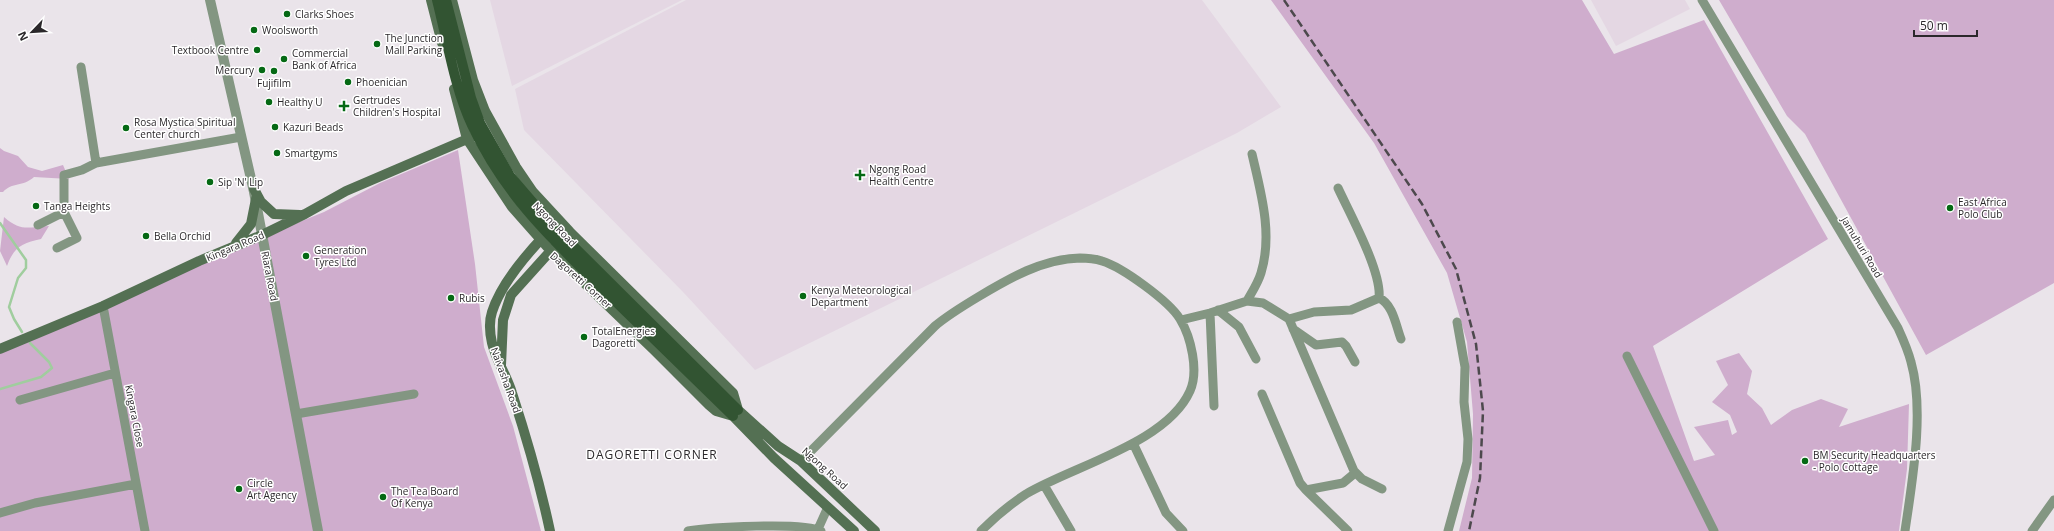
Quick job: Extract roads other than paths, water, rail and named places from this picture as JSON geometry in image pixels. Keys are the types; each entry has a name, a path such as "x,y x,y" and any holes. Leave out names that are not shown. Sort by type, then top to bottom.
{"main road":[{"name":"Ngong Road","path":"431,0 467,139 512,207 550,250"},
{"name":"Ngong Road","path":"437,0 463,102 471,124 494,167 521,205 551,237 736,413 778,446 801,461 875,531"},
{"name":"Ngong Road","path":"446,0 465,76 480,123 510,176 534,205 556,223"},
{"name":"Ngong Road","path":"452,0 473,80 485,111 533,192 556,223 736,413 774,458 828,507 850,530"},
{"name":"Kingara Road","path":"0,349 103,306 234,246 262,235 306,214 346,191 494,128"},
{"path":"255,194 274,214 288,216 306,214"},
{"path":"234,246 244,236 251,224 255,194"},
{"path":"540,240 556,223"},
{"name":"Ngong Road","path":"567,235 672,332 733,393 736,413"},
{"path":"550,250 567,235"},
{"name":"Naivasha Road","path":"540,240 503,287 492,313 491,341 495,355 501,366 522,422 542,494 550,531"},
{"name":"Dagoretti Corner","path":"501,366 503,320 511,294 550,250 654,350"},
{"path":"654,350 672,332"},
{"name":"Ngong Road","path":"654,350 716,411 736,413"}],"street":[{"name":"Riara Road","path":"210,0 240,125 240,137 255,194 318,531"},
{"name":"Jamuhuri Road","path":"1702,0 1898,328 1904,342 1912,364 1916,394 1916,422 1912,481 1905,531"},
{"path":"81,67 96,163"},
{"path":"57,248 77,238 64,212 64,175 82,170 96,163 240,137"},
{"path":"1247,301 1261,273 1267,241 1261,194 1252,154"},
{"path":"1338,188 1374,268 1379,289 1379,298"},
{"path":"38,225 64,212"},
{"path":"801,461 944,318 1011,277 1037,266 1070,259 1083,258 1102,261 1131,277 1167,305 1181,320 1187,332 1193,366 1193,380 1190,391 1163,424 1133,443 1044,485 1003,510 981,531"},
{"path":"1288,319 1314,312 1351,310 1379,298"},
{"path":"1379,298 1384,301 1391,310 1401,339"},
{"path":"1181,320 1214,312 1247,301 1263,303 1288,319 1356,473 1362,479 1382,489"},
{"name":"Kingara Close","path":"103,306 145,531"},
{"path":"1214,312 1239,327 1256,359"},
{"path":"1214,312 1214,406"},
{"path":"1448,531 1467,462 1468,439 1464,402 1465,367 1456,322"},
{"path":"1293,328 1316,345 1342,342 1346,346 1354,362"},
{"path":"1627,356 1714,531"},
{"path":"20,400 115,373"},
{"path":"296,414 414,394"},
{"path":"1262,394 1300,483 1348,531"},
{"path":"1133,443 1166,512 1183,531"},
{"path":"1306,490 1343,483 1356,473"},
{"path":"0,512 35,503 136,484"},
{"path":"1044,485 1071,531"},
{"path":"2032,531 2054,500"},
{"path":"688,531 707,527 800,526 820,530 828,507"}],"waterway":[{"path":"0,223 26,260 26,268 18,278 9,307 22,332"},
{"path":"0,389 41,377 52,368 49,362 30,343"}],"railway":[{"path":"1284,0 1422,204 1456,269 1476,344 1483,411 1480,478 1469,531"}],"place":[{"name":"Clarks Shoes","path":"287,14"},
{"name":"Woolsworth","path":"254,30"},
{"name":"The Junction Mall Parking","path":"377,44"},
{"name":"Textbook Centre","path":"257,50"},
{"name":"Commercial Bank of Africa","path":"284,59"},
{"name":"Mercury","path":"262,70"},
{"name":"Fujifilm","path":"274,71"},
{"name":"Phoenician","path":"348,82"},
{"name":"Healthy U","path":"269,102"},
{"name":"Gertrudes Children's Hospital","path":"344,106"},
{"name":"Kazuri Beads","path":"275,127"},
{"name":"Rosa Mystica Spiritual Center church","path":"126,128"},
{"name":"Smartgyms","path":"277,153"},
{"name":"Ngong Road Health Centre","path":"860,175"},
{"name":"Sip 'N' Lip","path":"210,182"},
{"name":"Tanga Heights","path":"36,206"},
{"name":"East Africa Polo Club","path":"1950,208"},
{"name":"Bella Orchid","path":"146,236"},
{"name":"Generation Tyres Ltd","path":"306,256"},
{"name":"Kenya Meteorological Department","path":"803,296"},
{"name":"Rubis","path":"451,298"},
{"name":"TotalEnergies Dagoretti","path":"584,337"},
{"name":"BM Security Headquarters - Polo Cottage","path":"1805,461"},
{"name":"Circle Art Agency","path":"239,489"},
{"name":"The Tea Board Of Kenya","path":"383,497"}],"district":[{"name":"DAGORETTI CORNER","path":"652,455"}]}
